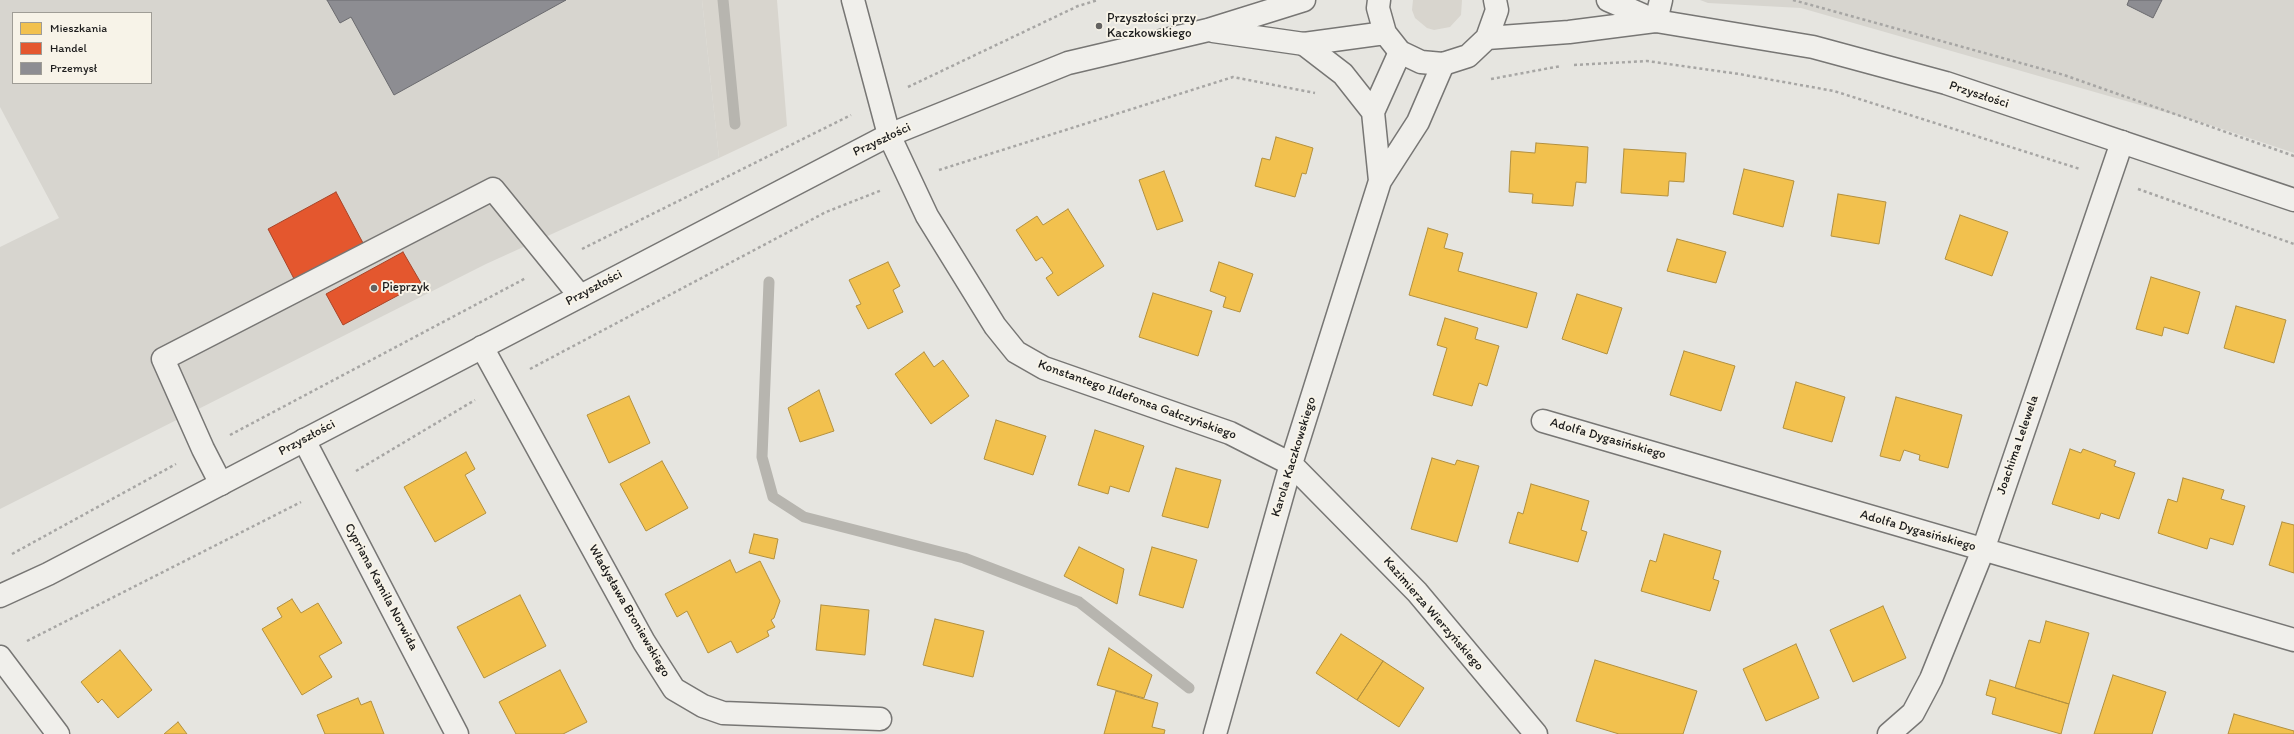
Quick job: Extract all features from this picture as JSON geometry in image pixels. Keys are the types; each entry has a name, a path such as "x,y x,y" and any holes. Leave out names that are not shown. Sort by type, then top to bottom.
{"street":[{"name":"Konstantego Ildefonsa Gałczyńskiego","path":"853,0 889,135 909,179 927,216 995,326 1016,352 1044,368 1230,432 1291,464"},
{"name":"Przyszłości","path":"0,596 48,574 889,135 1068,63 1208,30 1304,0"},
{"path":"1379,0 1378,8 1385,33 1400,52 1421,62 1443,64 1468,56 1487,38 1497,10 1495,0"},
{"path":"1608,0 1656,21"},
{"path":"1656,21 1661,0"},
{"name":"Przyszłości","path":"1656,21 1813,47 1946,83 2294,200"},
{"path":"1487,38 1569,32 1656,21"},
{"path":"1208,30 1304,44 1385,33"},
{"path":"1304,44 1343,74 1373,112"},
{"name":"Karola Kaczkowskiego","path":"1380,182 1373,112 1400,52"},
{"name":"Karola Kaczkowskiego","path":"1215,734 1291,464 1380,182 1418,122 1443,64"},
{"name":"Joachima Lelewela","path":"1889,734 1913,713 1931,679 1983,550 2122,142"},
{"path":"221,484 203,450 163,359 493,189 580,296"},
{"name":"Władysława Broniewskiego","path":"482,347 644,642 674,689 703,706 723,713 880,719"},
{"name":"Adolfa Dygasińskiego","path":"1543,420 2294,640"},
{"name":"Cypriana Kamila Norwida","path":"304,440 457,734"},
{"name":"Kazimierza Wierzyńskiego","path":"1291,464 1417,592 1536,734"},
{"path":"0,657 58,734"}],"path":[{"path":"1793,0 2064,75 2294,156"},
{"path":"1571,65 1647,62 1739,74 1834,91 2110,179 2294,244"},
{"path":"1486,80 1563,65"},
{"path":"21,644 329,487 502,384 826,212 909,179 1233,77 1304,89"}],"shaded area":[{"path":"0,0 702,0 719,158 486,264 0,509 0,247 59,218 0,107"},
{"path":"702,0 777,0 787,126 719,158"},
{"path":"1413,0 1462,0 1461,15 1450,27 1434,30 1427,28 1415,18 1412,10"},
{"path":"1700,0 2294,0 2294,153 2210,125 1801,8 1708,3"}],"building: Mieszkania":[{"path":"1276,137 1313,148 1306,174 1302,173 1295,197 1255,186 1262,158 1270,160"},
{"path":"1536,143 1588,147 1586,183 1576,182 1573,206 1532,203 1533,194 1509,192 1511,151 1535,153"},
{"path":"1624,149 1686,153 1684,182 1669,181 1668,196 1621,193"},
{"path":"1744,169 1794,181 1783,227 1733,214"},
{"path":"1164,171 1183,221 1157,230 1139,180"},
{"path":"1838,194 1886,202 1879,244 1831,236"},
{"path":"1068,209 1104,266 1058,296 1046,278 1053,273 1042,257 1036,261 1016,230 1037,216 1043,225"},
{"path":"1960,215 2008,232 1992,276 1945,259"},
{"path":"1428,228 1448,234 1444,248 1463,253 1458,271 1537,293 1527,328 1409,295"},
{"path":"1677,239 1726,252 1716,283 1667,271"},
{"path":"888,262 900,286 893,290 903,312 868,329 856,306 861,304 849,280"},
{"path":"1219,262 1253,274 1240,312 1223,307 1226,297 1210,291"},
{"path":"2151,277 2200,292 2188,334 2164,327 2162,336 2136,329"},
{"path":"1153,293 1212,311 1198,356 1139,337"},
{"path":"1577,294 1622,308 1607,354 1562,339"},
{"path":"2236,306 2286,320 2274,363 2224,348"},
{"path":"1445,318 1478,328 1475,339 1499,346 1487,386 1479,383 1472,406 1433,395 1447,348 1437,345"},
{"path":"1684,351 1735,366 1721,411 1670,395"},
{"path":"924,352 934,367 943,360 969,396 931,424 895,374"},
{"path":"1796,382 1845,397 1832,442 1783,428"},
{"path":"819,390 834,431 800,442 788,408"},
{"path":"629,396 650,443 609,463 587,415"},
{"path":"1896,397 1962,415 1948,468 1919,460 1920,455 1904,450 1900,461 1880,456"},
{"path":"996,420 1046,436 1033,475 984,459"},
{"path":"1095,430 1144,446 1129,492 1110,486 1108,494 1078,485"},
{"path":"2070,449 2081,453 2083,449 2116,461 2114,466 2135,473 2119,519 2101,513 2099,519 2052,504"},
{"path":"466,452 475,469 465,475 486,513 435,542 404,487"},
{"path":"1432,458 1455,465 1457,460 1479,466 1457,542 1411,529"},
{"path":"662,461 688,508 646,531 620,484"},
{"path":"1176,468 1221,480 1208,528 1162,516"},
{"path":"2183,478 2224,490 2221,499 2245,506 2233,545 2210,538 2207,549 2158,533 2168,499 2177,502"},
{"path":"1531,484 1589,501 1581,530 1587,532 1578,562 1509,543 1518,512 1523,514"},
{"path":"2282,522 2294,525 2294,573 2269,565"},
{"path":"754,534 778,539 774,559 749,553"},
{"path":"1664,534 1721,551 1713,579 1719,581 1710,611 1641,591 1650,560 1656,562"},
{"path":"1079,547 1124,569 1117,604 1064,576"},
{"path":"1152,547 1197,560 1183,608 1139,595"},
{"path":"730,560 736,573 760,561 780,601 774,618 771,620 775,627 767,631 769,636 737,653 731,641 708,653 687,611 677,617 665,594"},
{"path":"520,595 546,646 484,678 457,627"},
{"path":"292,599 301,613 318,603 342,643 319,656 332,677 302,695 262,629 282,617 277,608"},
{"path":"821,605 869,610 865,655 816,650"},
{"path":"1883,606 1906,658 1853,682 1830,630"},
{"path":"935,619 984,631 973,677 923,665"},
{"path":"2046,621 2089,633 2069,704 2015,688 2029,640 2040,643"},
{"path":"1341,634 1383,661 1357,700 1316,673"},
{"path":"1796,644 1819,698 1766,721 1743,669"},
{"path":"1109,648 1152,675 1144,698 1097,685"},
{"path":"120,650 152,690 118,718 102,699 98,703 81,682"},
{"path":"1595,660 1697,691 1683,734 1619,734 1576,721"},
{"path":"1383,661 1424,688 1399,727 1357,700"},
{"path":"560,670 587,722 563,734 516,734 499,702"},
{"path":"2113,675 2166,692 2152,734 2094,734"},
{"path":"1990,680 2069,704 2061,734 1992,714 1996,698 1986,695"},
{"path":"1116,691 1158,703 1152,727 1165,730 1164,734 1104,734"},
{"path":"358,698 361,705 371,701 384,734 325,734 317,715"},
{"path":"2234,714 2294,731 2294,734 2228,734"},
{"path":"178,722 187,734 164,734"}],"building: Handel":[{"path":"336,192 372,260 303,296 268,229"},
{"name":"Pieprzyk","path":"403,252 421,283 343,325 326,294"}],"building: Przemysł":[{"path":"327,0 566,0 394,95 351,17 340,23"},
{"path":"2129,0 2162,0 2153,18 2127,5"}],"waterway":[{"path":"723,0 735,124"},
{"path":"769,282 762,457 773,497 804,517 964,558 1079,602 1189,688"}],"place":[{"name":"Przyszłości przy Kaczkowskiego","path":"1099,26"},
{"name":"Pieprzyk","path":"374,288"}]}
